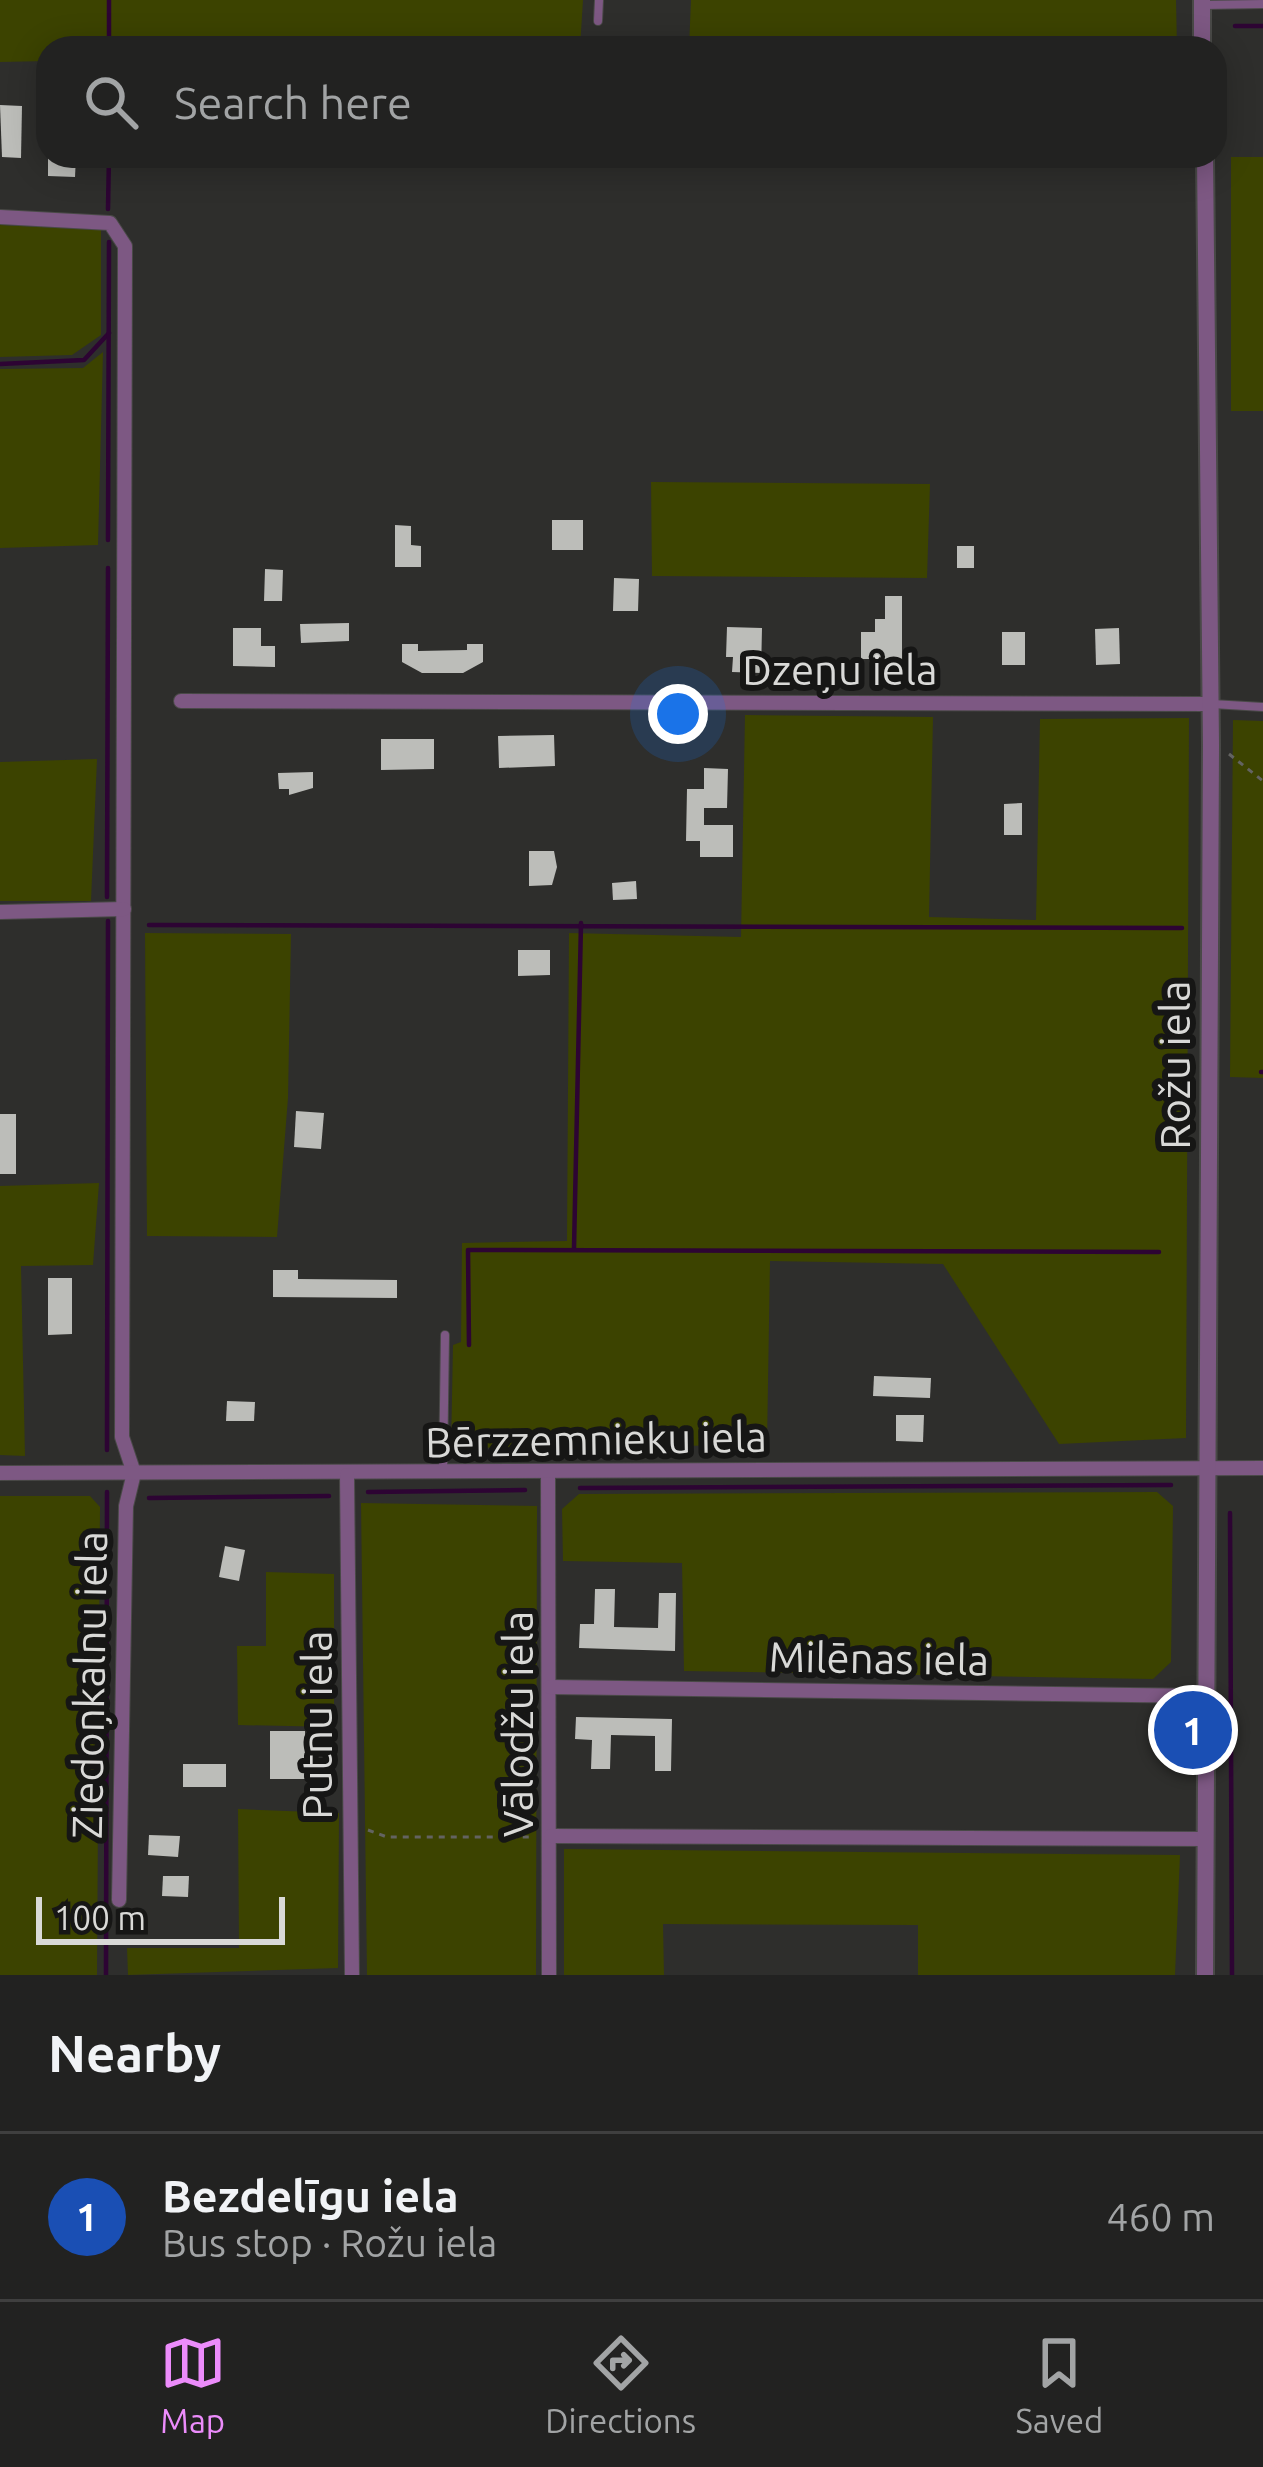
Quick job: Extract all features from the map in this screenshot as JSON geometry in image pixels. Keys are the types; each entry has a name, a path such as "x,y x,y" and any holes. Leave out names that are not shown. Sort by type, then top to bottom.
{"street":[{"path":"1202,3 1202,36"},
{"name":"Rožu iela","path":"1205,168 1211,745 1200,1468 1208,1696 1205,1975"},
{"path":"0,217 110,223 125,245 122,1437 134,1473"},
{"name":"Dzeņu iela","path":"181,701 1211,704"},
{"path":"0,912 124,909"},
{"name":"Bērzzemnieku iela","path":"0,1473 1263,1468"},
{"name":"Vālodžu iela","path":"548,1472 549,1975"},
{"name":"Ziedoņkalnu iela","path":"118,1900 125,1506 134,1473"},
{"name":"Putnu iela","path":"347,1474 352,1975"},
{"name":"Milēnas iela","path":"550,1687 1208,1696"},
{"path":"551,1836 1206,1839"}],"lane":[{"path":"598,0 598,21"},
{"path":"1202,3 1263,4"},
{"path":"1211,704 1263,707"},
{"path":"442,1474 445,1335"}],"path":[{"path":"1211,745 1235,756 1263,781"},
{"path":"350,1823 387,1838 551,1836"}],"green space":[{"path":"0,0 583,0 581,36 36,36 36,61 0,62"},
{"path":"691,0 1176,0 1177,36 690,36"},
{"path":"1231,157 1263,157 1263,411 1231,411"},
{"path":"0,225 101,230 101,335 72,355 0,357"},
{"path":"103,352 98,545 0,548 0,369 83,368"},
{"path":"651,482 930,484 927,578 652,576"},
{"path":"745,715 933,717 929,917 1036,920 1040,719 1189,718 1186,1438 1059,1444 943,1264 770,1261 767,1445 451,1448 453,1345 461,1342 462,1243 567,1241 569,933 741,937"},
{"path":"1233,720 1263,721 1263,1078 1230,1077"},
{"path":"97,759 91,901 0,901 0,762"},
{"path":"145,933 291,934 288,1098 277,1237 147,1236"},
{"path":"99,1183 93,1265 21,1266 25,1456 0,1455 0,1186"},
{"path":"1157,1492 1173,1506 1171,1662 1153,1679 684,1671 682,1563 563,1561 562,1509 579,1494"},
{"path":"0,1496 90,1496 100,1507 97,1975 0,1975"},
{"path":"361,1503 537,1506 536,1975 367,1975"},
{"path":"266,1572 334,1574 334,1727 238,1725 237,1646 266,1646"},
{"path":"238,1809 339,1813 338,1968 128,1975 127,1948 239,1948"},
{"path":"564,1849 1180,1855 1175,1975 918,1975 918,1925 663,1924 664,1975 564,1975"}],"building":[{"path":"0,105 22,106 21,158 2,157"},
{"path":"48,168 75,168 75,177 48,176"},
{"path":"552,520 583,520 583,550 552,550"},
{"path":"395,525 411,526 411,545 421,546 421,567 395,567"},
{"path":"957,546 974,546 974,568 957,568"},
{"path":"265,569 283,570 282,601 264,601"},
{"path":"614,578 639,579 638,611 613,611"},
{"path":"885,596 902,596 902,659 861,659 861,632 875,632 875,619 885,619"},
{"path":"349,623 349,641 301,643 300,624"},
{"path":"727,627 762,628 761,673 732,672 733,657 726,657"},
{"path":"233,628 261,628 261,646 275,646 275,667 233,666"},
{"path":"1119,628 1120,664 1096,665 1095,629"},
{"path":"1002,632 1025,632 1025,665 1002,665"},
{"path":"402,644 418,644 418,651 467,650 467,644 483,644 483,662 463,673 422,673 402,662"},
{"path":"554,735 555,766 499,768 498,736"},
{"path":"381,739 434,739 434,769 381,770"},
{"path":"704,768 728,769 727,808 704,808 704,825 733,825 733,857 700,857 700,841 686,841 687,789 704,789"},
{"path":"313,772 313,788 289,795 289,789 279,789 278,773"},
{"path":"1022,803 1022,835 1004,835 1004,804"},
{"path":"529,851 554,851 557,867 552,885 529,886"},
{"path":"636,881 637,899 613,900 612,883"},
{"path":"518,950 550,950 550,975 518,976"},
{"path":"296,1111 324,1113 321,1149 294,1147"},
{"path":"0,1114 16,1114 16,1174 0,1174"},
{"path":"273,1270 298,1270 298,1279 397,1280 397,1298 273,1297"},
{"path":"48,1278 72,1278 72,1334 48,1335"},
{"path":"874,1376 931,1378 930,1398 873,1396"},
{"path":"227,1401 255,1402 254,1421 226,1421"},
{"path":"896,1415 924,1415 923,1442 896,1441"},
{"path":"225,1546 245,1550 239,1581 219,1577"},
{"path":"595,1589 615,1589 614,1627 658,1628 659,1593 676,1593 675,1651 579,1648 580,1624 594,1624"},
{"path":"576,1717 672,1719 671,1771 655,1771 655,1736 611,1735 610,1769 591,1769 592,1740 575,1739"},
{"path":"270,1731 305,1731 306,1779 270,1779"},
{"path":"183,1764 226,1764 226,1787 183,1787"},
{"path":"149,1835 180,1836 178,1857 148,1855"},
{"path":"163,1876 189,1876 188,1897 162,1896"}],"waterway":[{"path":"109,0 109,36"},
{"path":"1235,26 1263,26"},
{"path":"108,209 109,168"},
{"path":"108,540 109,242"},
{"path":"0,364 84,360 109,333"},
{"path":"107,897 108,568"},
{"path":"107,1450 108,921"},
{"path":"574,1248 581,923"},
{"path":"149,925 1182,928"},
{"path":"469,1345 468,1250 1159,1252"},
{"path":"580,1488 1171,1485"},
{"path":"368,1492 525,1490"},
{"path":"106,1975 107,1492"},
{"path":"149,1498 329,1496"},
{"path":"1230,1513 1232,1975"}],"place":[{"name":"Bezdelīgu iela","path":"1193,1730"}]}
